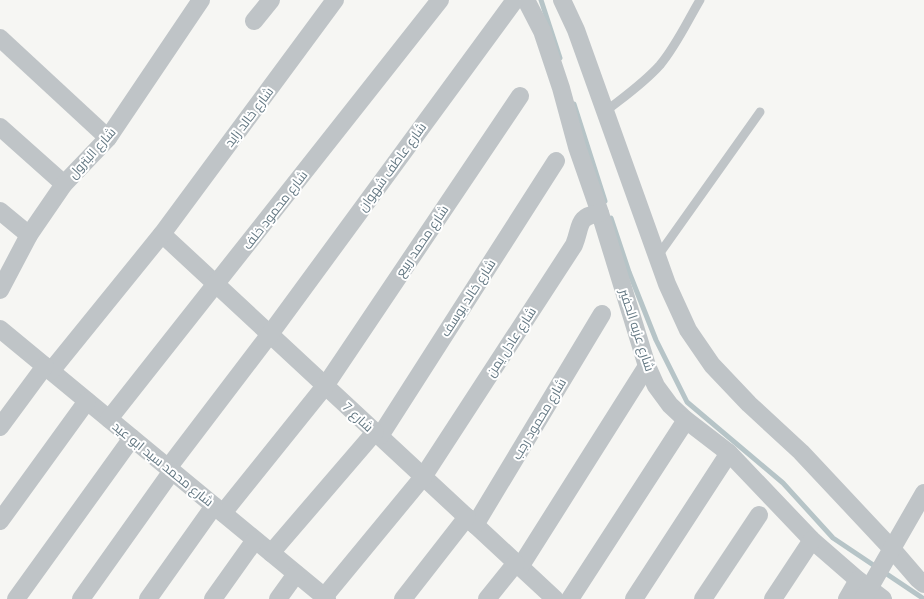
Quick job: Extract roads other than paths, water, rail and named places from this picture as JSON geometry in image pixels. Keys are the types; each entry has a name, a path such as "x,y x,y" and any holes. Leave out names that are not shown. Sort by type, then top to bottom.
{"street":[{"name":"شارع البترول","path":"1,287 29,235 64,184 108,138 201,0"},
{"path":"254,21 271,0"},
{"name":"شارع خالد زايد","path":"0,427 162,234 336,0"},
{"name":"شارع محمود خلف","path":"109,419 440,0"},
{"name":"شارع عاطف شهوان","path":"81,599 170,470 515,0"},
{"name":"شارع عزبه الحفير","path":"526,0 542,31 561,88 577,147 600,213 647,366 656,386 670,405 686,420 729,453 812,540 864,587 883,599"},
{"path":"562,0 576,30 606,111 667,284 688,330 712,365 749,404 801,452 890,552 924,584"},
{"path":"0,38 108,138"},
{"name":"شارع محمد ربيع","path":"148,599 218,510 325,386 520,96"},
{"path":"0,127 64,184"},
{"name":"شارع خالد يوسف","path":"271,553 377,434 556,160"},
{"path":"0,211 29,235"},
{"name":"شارع عادل يمن","path":"423,477 574,245 583,219 589,215 600,213"},
{"name":"شارع 7","path":"162,234 555,599"},
{"name":"شارع محمود رجب","path":"403,599 471,521 602,314"},
{"name":"شارع محمد سيد ابو عيد","path":"0,329 325,598"},
{"path":"487,599 518,565 647,366"},
{"path":"0,521 87,401"},
{"path":"570,599 686,420"},
{"path":"16,599 132,438"},
{"path":"634,599 729,453"},
{"path":"325,598 423,477"},
{"path":"847,599 864,587 890,552 924,493"},
{"path":"703,599 759,515"},
{"path":"213,599 255,540"},
{"path":"772,599 812,540"},
{"path":"278,599 296,574"}],"lane":[{"path":"606,111 649,76 661,64 671,50 700,0"},
{"path":"658,256 760,112"}],"waterway":[{"path":"541,0 560,58"},
{"path":"574,104 605,201"},
{"path":"611,218 629,272 656,340 687,402 783,483 833,538 924,599"}]}
